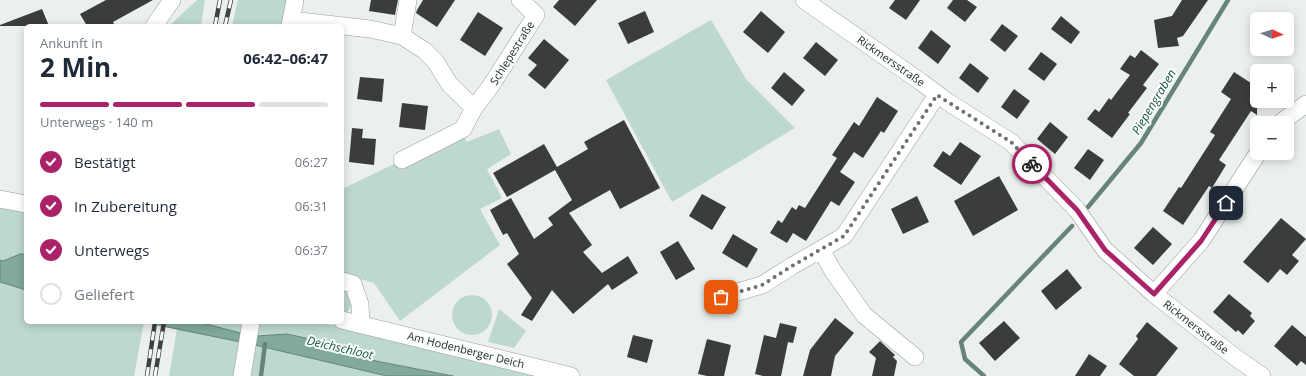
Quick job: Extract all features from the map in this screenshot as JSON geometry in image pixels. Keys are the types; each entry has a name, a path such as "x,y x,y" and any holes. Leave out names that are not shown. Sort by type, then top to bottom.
{"street":[{"path":"155,24 172,0"},
{"path":"295,0 290,23 303,24"},
{"path":"402,36 408,0"},
{"name":"Schlepestraße","path":"402,160 463,129 474,108 490,87 536,14 520,0"},
{"name":"Rickmersstraße","path":"807,1 937,95 1011,142 1077,210 1105,250 1154,294 1262,376"},
{"path":"344,27 370,29 402,36 425,51 434,61 450,85 474,108"},
{"path":"721,297 762,285 844,236 937,95"},
{"path":"1290,116 1306,104"},
{"path":"1154,294 1201,241 1253,160"},
{"path":"0,199 24,204"},
{"path":"821,250 833,271 864,315 915,357"},
{"path":"344,282 352,284 360,304 361,324"},
{"name":"Am Hodenberger Deich","path":"344,320 571,376"},
{"path":"242,376 251,324"}],"shaded area":[{"path":"197,0 205,0 201,24 171,24"},
{"path":"238,0 290,0 285,24 232,24"},
{"path":"711,20 746,79 795,128 672,202 606,80"},
{"path":"499,129 511,154 487,169 502,198 480,209 500,245 400,321 374,283 344,274 344,188 461,132 467,142"},
{"path":"0,205 24,211 24,254 20,254 3,261 0,260"},
{"path":"0,282 24,289 24,324 144,324 134,376 0,376"},
{"path":"344,288 352,299 351,306 346,314 344,314"},
{"path":"472,295 486,301 492,315 486,329 472,335 458,329 452,315 458,301"},
{"path":"499,309 526,331 514,348 488,342"},
{"path":"206,324 246,324 244,334"},
{"path":"257,324 328,324 536,376 453,376 371,360 363,355 338,345 287,334 257,336 259,328 256,326"},
{"path":"177,329 244,343 238,376 169,376"},
{"path":"255,345 387,376 250,376"}],"water":[{"path":"20,254 24,254 24,289 0,282 0,260 3,261"},
{"name":"Deichschloot","path":"153,324 206,324 257,336 287,334 338,345 363,355 371,360 453,376 387,376 255,345"}],"building":[{"path":"106,0 153,0 113,22 114,24 86,24 80,14"},
{"path":"371,0 398,0 395,15 369,11"},
{"path":"423,0 455,0 437,27 416,13"},
{"path":"559,0 597,0 575,26 553,7"},
{"path":"895,0 920,0 906,20 889,8"},
{"path":"953,0 967,0 977,7 965,22 947,8"},
{"path":"1182,0 1208,0 1183,36 1177,38 1179,46 1158,48 1154,20 1172,16"},
{"path":"42,9 48,24 24,24 24,26 0,25"},
{"path":"645,11 654,32 628,44 618,23"},
{"path":"761,11 785,32 768,53 743,32"},
{"path":"478,12 503,28 485,56 460,40"},
{"path":"1061,16 1080,32 1071,44 1051,29"},
{"path":"1002,24 1018,36 1005,52 990,40"},
{"path":"931,30 951,46 938,64 918,48"},
{"path":"544,39 569,60 545,89 528,75 537,65 528,58"},
{"path":"816,42 838,60 825,76 803,58"},
{"path":"1141,50 1159,64 1143,85 1147,88 1128,113 1130,114 1112,138 1087,119 1095,109 1099,112 1109,98 1111,100 1130,75 1120,69 1130,55 1135,58"},
{"path":"1041,52 1057,64 1044,81 1028,69"},
{"path":"970,63 989,78 978,93 959,78"},
{"path":"784,72 805,90 792,106 771,88"},
{"path":"1234,72 1250,82 1250,108 1257,108 1257,115 1251,111 1219,160 1226,165 1212,188 1209,186 1183,225 1163,211 1179,187 1181,188 1215,135 1210,132 1231,99 1221,92"},
{"path":"360,77 384,79 382,102 357,99"},
{"path":"1014,89 1030,101 1017,119 1001,107"},
{"path":"877,97 898,111 884,133 881,131 863,158 854,152 840,172 855,182 839,206 831,201 806,241 793,233 787,243 770,233 778,220 782,223 792,207 796,210 799,205 805,208 837,158 832,155 854,122 859,126"},
{"path":"402,103 428,106 425,130 399,127"},
{"path":"624,120 660,188 620,209 610,190 569,213 592,245 583,252 602,273 628,256 638,273 612,290 608,284 573,314 552,290 532,321 521,315 532,298 507,264 519,254 507,233 503,235 490,210 511,198 534,239 553,225 548,218 572,200 555,170 507,197 493,173 544,144 557,167 588,149 584,142"},
{"path":"1050,122 1068,137 1055,154 1037,139"},
{"path":"352,128 363,129 362,138 376,139 374,165 349,162"},
{"path":"960,142 981,156 961,185 933,166 943,151 950,156"},
{"path":"1088,149 1104,160 1090,180 1074,168"},
{"path":"999,176 1018,210 973,236 954,201"},
{"path":"702,194 726,207 712,230 689,216"},
{"path":"917,196 929,222 903,234 891,209"},
{"path":"1281,218 1306,239 1292,255 1299,261 1287,275 1280,269 1268,283 1243,262"},
{"path":"1153,227 1172,244 1153,265 1134,248"},
{"path":"733,234 758,249 747,268 722,253"},
{"path":"678,241 695,269 676,280 660,252"},
{"path":"1067,269 1082,288 1056,310 1041,291"},
{"path":"1229,294 1252,313 1250,316 1255,321 1243,335 1238,330 1236,332 1213,312"},
{"path":"835,318 854,333 835,356 831,376 803,376 810,350"},
{"path":"1004,321 1020,338 995,361 979,343"},
{"path":"1147,322 1178,348 1156,376 1134,376 1119,364 1138,339 1136,336"},
{"path":"780,323 797,327 793,343 788,342 781,376 763,376 755,374 764,335 776,338"},
{"path":"1292,325 1306,337 1306,365 1301,361 1297,366 1274,346"},
{"path":"633,335 653,340 647,363 627,357"},
{"path":"707,339 731,345 724,376 707,376 698,374"},
{"path":"880,341 895,355 893,357 897,361 894,376 872,376 876,358 869,352"},
{"path":"1089,354 1107,366 1100,376 1075,376"}],"waterway":[{"name":"Piepengraben","path":"1088,207 1141,143 1228,0"},
{"name":"Piepengraben","path":"984,376 965,359 961,342 1072,226"},
{"path":"261,376 265,344"}],"railway":[{"path":"215,24 220,0"},
{"path":"225,24 231,0"},
{"path":"147,376 155,324"},
{"path":"155,376 164,324"}],"way so far":[{"path":"721,297 762,285 844,236 937,95 1011,142 1032,164"}],"route":[{"path":"1032,164 1077,210 1105,250 1154,294 1201,241 1226,203"}]}
